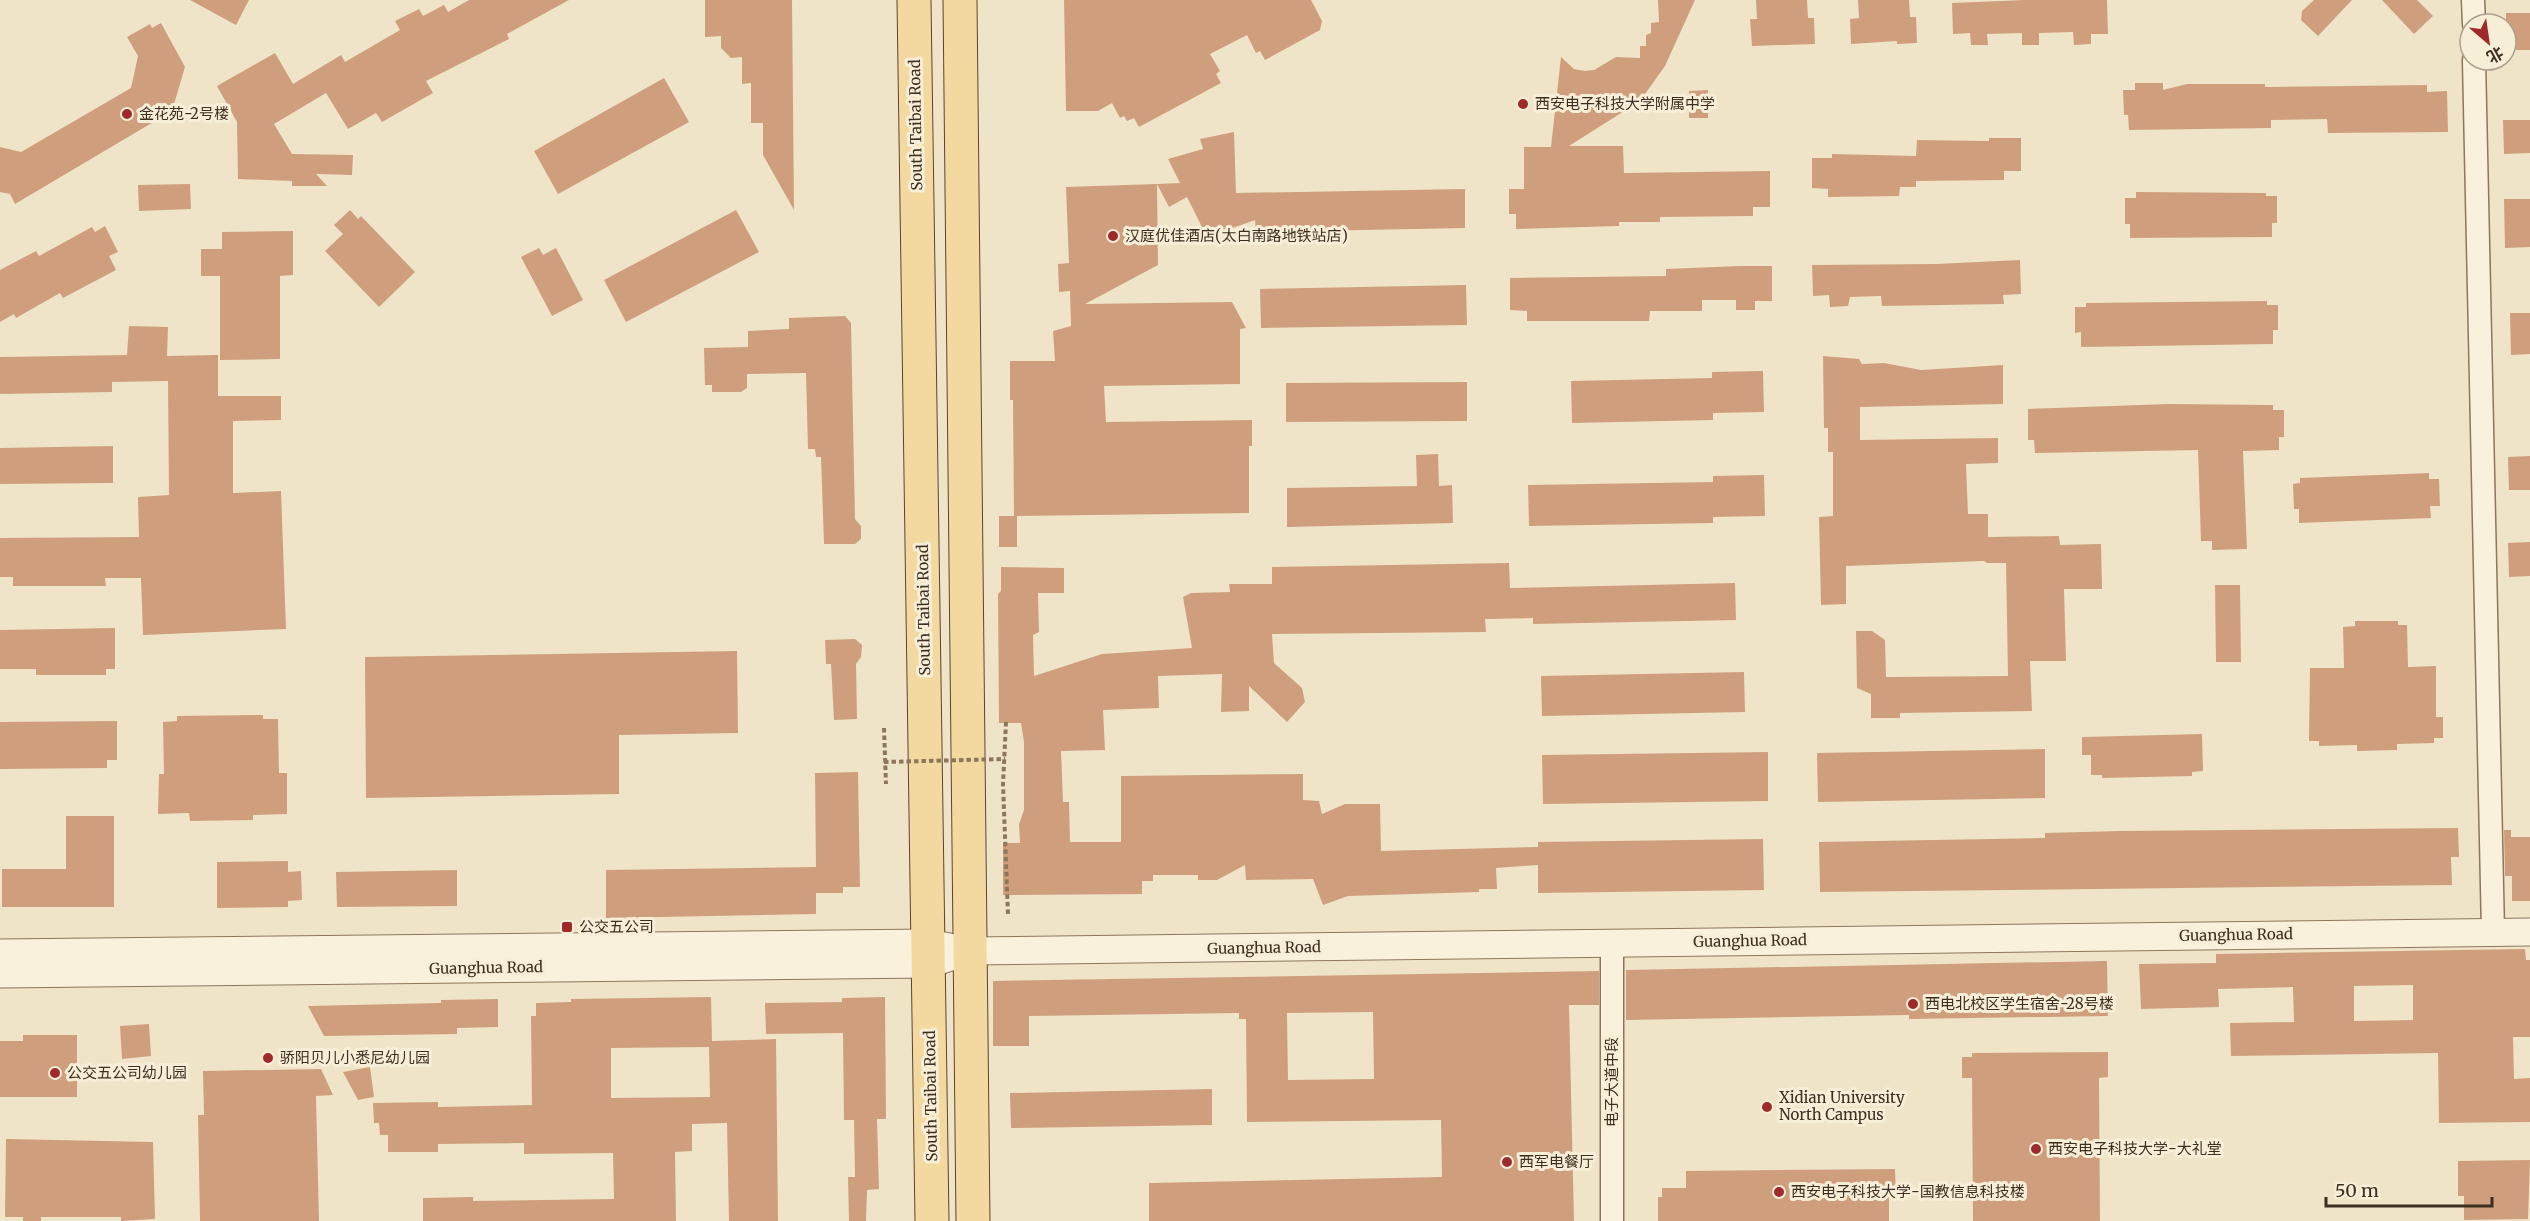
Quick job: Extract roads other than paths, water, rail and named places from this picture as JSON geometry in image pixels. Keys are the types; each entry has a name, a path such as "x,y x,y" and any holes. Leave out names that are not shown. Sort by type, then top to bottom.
{"main road":[{"name":"South Taibai Road","path":"914,0 932,1221"},
{"path":"960,0 973,1221"}],"street":[{"path":"2474,72 2493,932"},
{"name":"Guanghua Road","path":"0,974 929,954 970,951 2530,932"},
{"name":"电子大道中段","path":"1612,943 1612,1221"},
{"name":"Guanghua Road","path":"0,953 929,954"}],"place":[{"name":"西安电子科技大学附属中学","path":"1523,104"},
{"name":"金花苑-2号楼","path":"127,114"},
{"name":"汉庭优佳酒店(太白南路地铁站店)","path":"1113,236"},
{"name":"公交五公司","path":"567,927"},
{"name":"西电北校区学生宿舍-28号楼","path":"1913,1004"},
{"name":"骄阳贝儿小悉尼幼儿园","path":"268,1058"},
{"name":"公交五公司幼儿园","path":"55,1073"},
{"name":"Xidian University North Campus","path":"1767,1107"},
{"name":"西安电子科技大学-大礼堂","path":"2036,1149"},
{"name":"西军电餐厅","path":"1507,1162"},
{"name":"西安电子科技大学-国教信息科技楼","path":"1779,1192"}]}
